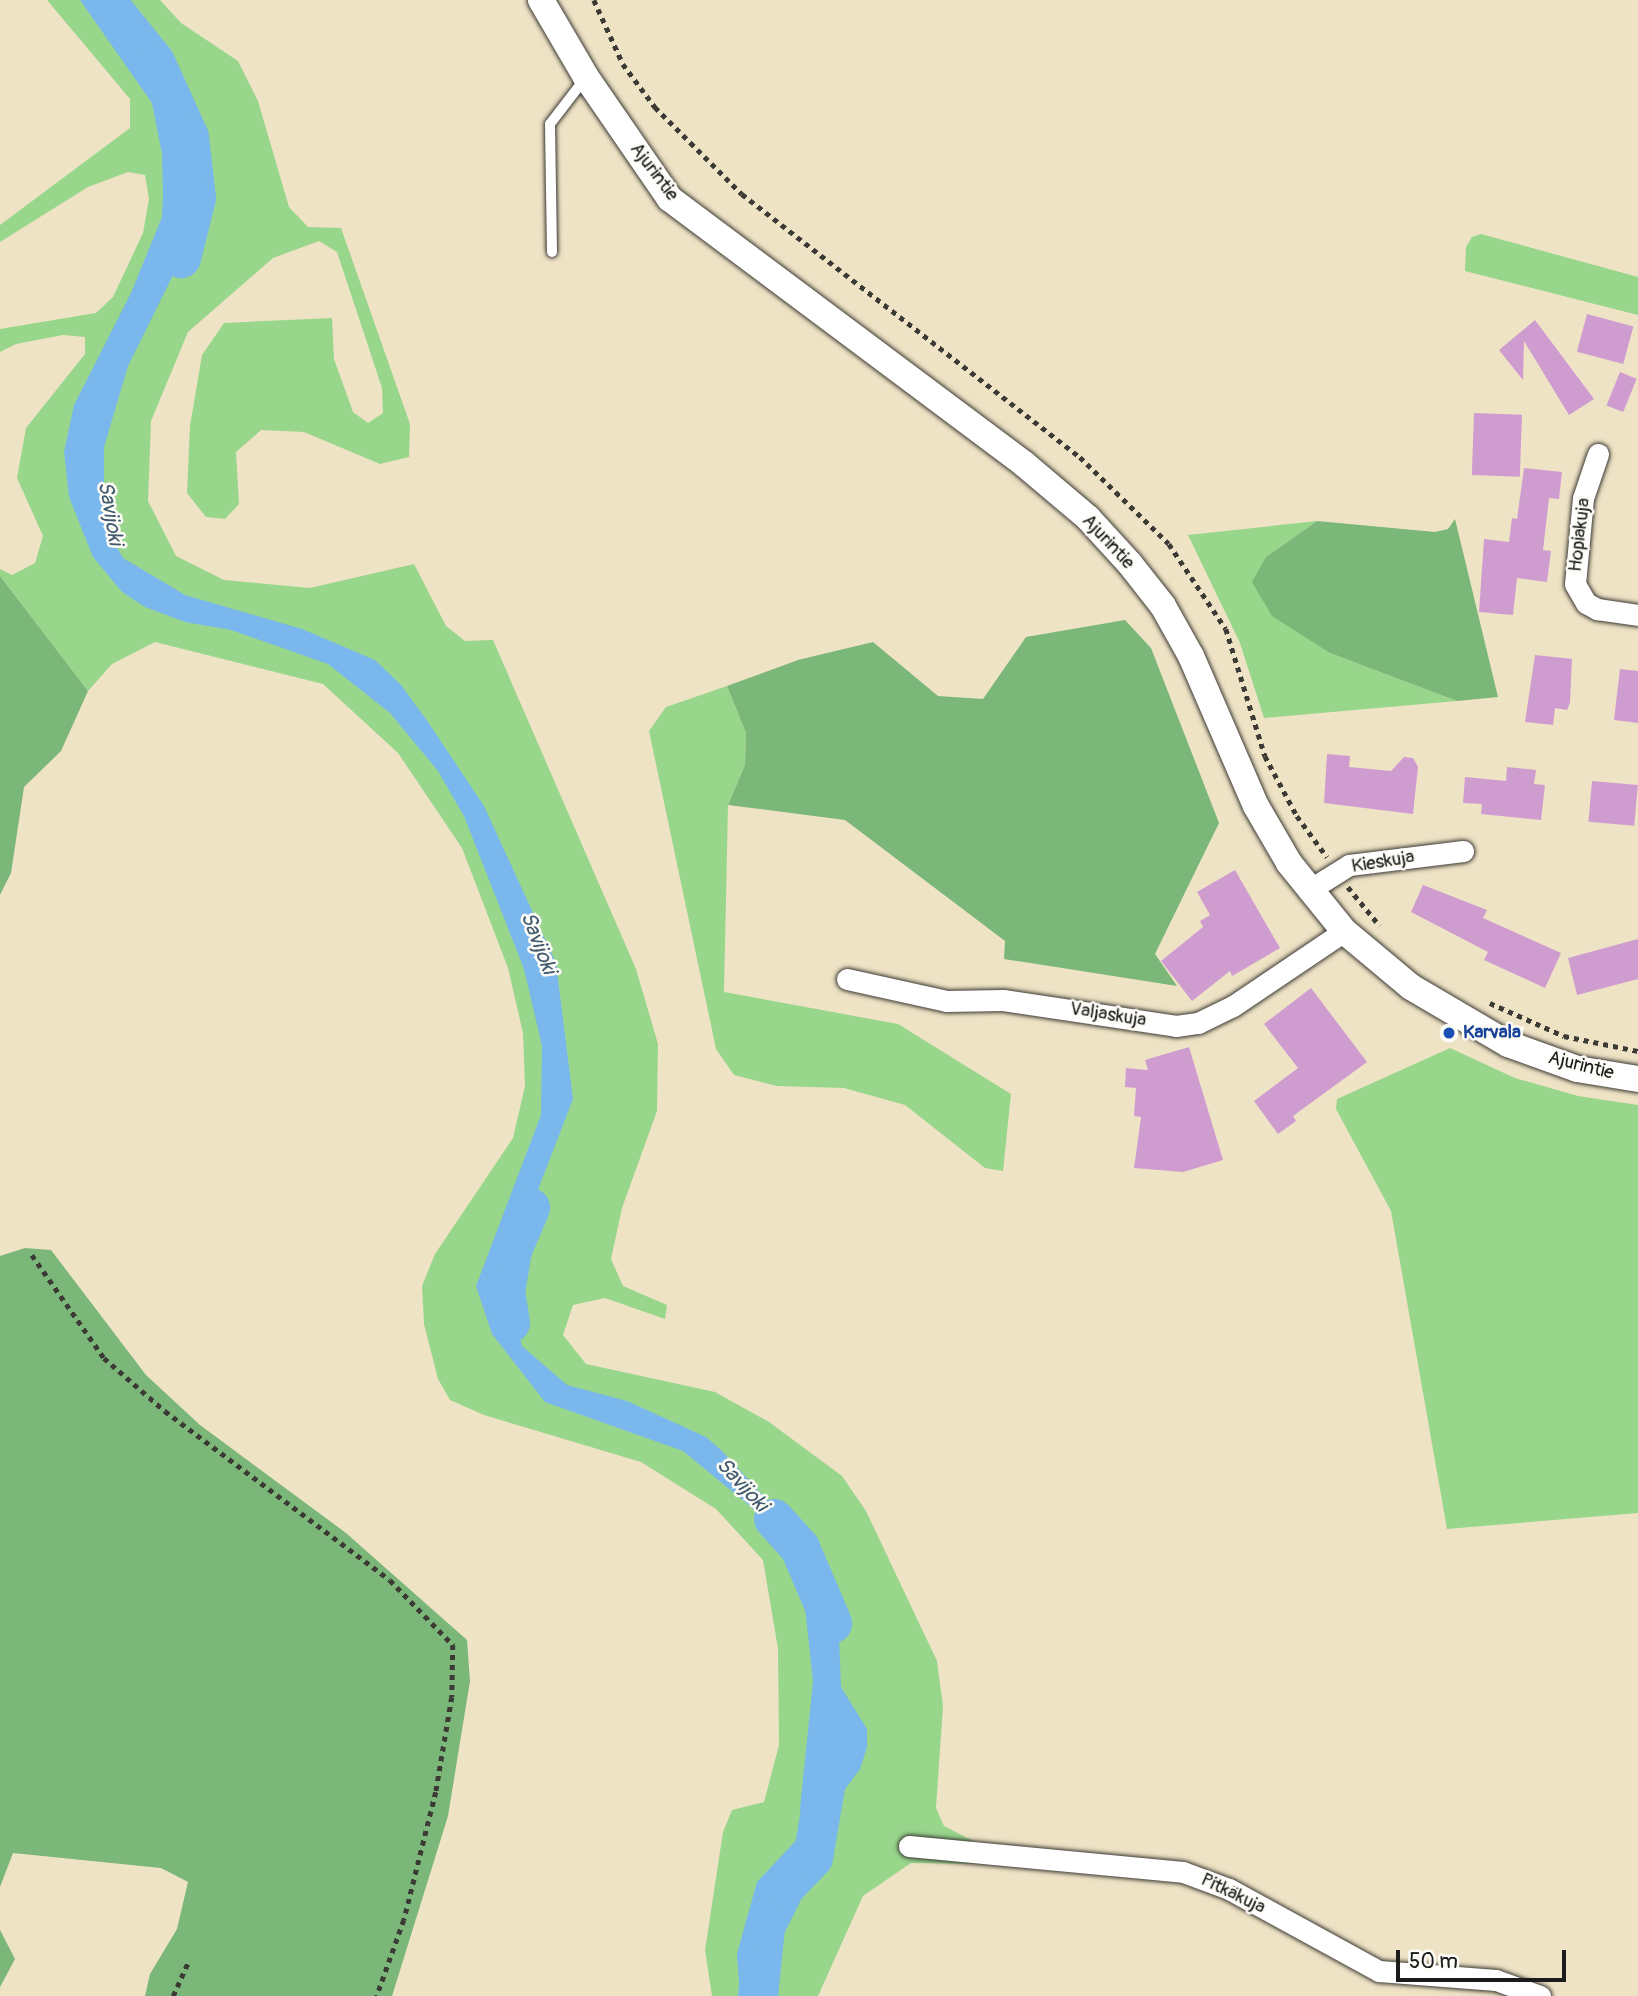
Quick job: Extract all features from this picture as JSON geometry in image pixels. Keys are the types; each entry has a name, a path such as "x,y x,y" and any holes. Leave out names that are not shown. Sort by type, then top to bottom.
{"street":[{"name":"Ajurintie","path":"541,0 586,76 670,199 1023,463 1088,518 1130,564 1174,626 1256,806 1309,890 1344,931 1411,988 1508,1044 1577,1069 1638,1079"},
{"name":"Hopiakuja","path":"1598,454 1583,498 1575,584 1586,603 1597,609 1638,615"},
{"name":"Kieskuja","path":"1309,890 1349,865 1463,851"},
{"name":"Valjaskuja","path":"847,979 946,1001 1003,1000 1176,1026 1198,1023 1233,1006 1344,931"},
{"name":"Pitkäkuja","path":"909,1846 1183,1872 1228,1889 1379,1971 1496,1980 1540,1996"}],"lane":[{"path":"552,252 550,124 586,76"}],"path":[{"path":"32,1255 104,1358 165,1411 390,1580 453,1645 452,1697 436,1792 404,1920 377,1996"},
{"path":"173,1996 188,1963"}],"green space":[{"path":"47,0 160,0 181,23 238,61 258,101 289,207 308,227 341,228 410,424 409,457 380,464 304,432 261,430 236,452 239,504 225,519 206,517 187,493 190,426 202,355 224,323 332,318 334,359 353,412 368,423 383,413 382,388 337,252 319,241 273,258 188,332 151,421 148,501 176,556 224,580 310,588 414,564 446,626 465,641 493,640 636,969 658,1044 657,1111 622,1208 611,1259 623,1286 667,1305 665,1319 605,1298 573,1305 563,1335 586,1364 715,1392 769,1422 842,1476 866,1511 937,1661 943,1706 936,1808 944,1826 981,1845 982,1864 911,1863 863,1896 818,1996 712,1996 705,1950 723,1832 732,1810 764,1802 779,1745 778,1649 763,1560 716,1509 641,1462 484,1415 450,1400 438,1379 424,1324 422,1286 435,1254 513,1138 525,1086 523,1033 508,968 462,848 398,753 323,684 155,642 112,664 88,691 0,576 0,569 12,575 35,563 43,536 17,478 26,428 85,354 85,337 63,335 16,344 0,352 0,329 96,313 113,297 143,233 149,199 145,175 128,172 88,187 0,242 0,225 130,128 130,99"},
{"path":"1481,234 1638,277 1638,315 1465,271 1466,247 1472,237"},
{"path":"1455,519 1498,697 1457,701 1330,653 1272,616 1252,582 1266,557 1317,521 1435,532 1448,529"},
{"path":"1317,521 1266,557 1330,653 1457,701 1264,718 1240,643 1188,535"},
{"path":"0,576 88,691 61,751 24,787 11,873 0,895"},
{"path":"1125,620 1151,648 1219,823 1155,954 1177,986 1004,959 1005,941 845,820 728,805 745,765 746,733 727,686 798,660 873,642 938,696 983,699 1026,637"},
{"path":"727,686 746,733 745,765 728,805 724,992 898,1024 1011,1094 1003,1171 985,1168 905,1105 844,1088 777,1086 734,1075 716,1049 649,731 666,707"},
{"path":"1450,1048 1515,1078 1578,1096 1638,1105 1638,1513 1447,1529 1391,1211 1336,1109 1337,1099"},
{"path":"25,1248 51,1250 146,1375 200,1425 346,1533 467,1640 470,1681 448,1816 392,1996 145,1996 150,1974 177,1929 188,1882 161,1868 13,1853 0,1887 0,1256"},
{"path":"0,1930 15,1959 0,1987"}],"water":[{"path":"80,0 113,0 159,53 181,103 193,169 194,208 181,259 128,366 104,447 104,500 114,542 123,558 185,595 302,629 375,660 401,685 428,722 484,806 556,963 573,1099 510,1262 507,1291 522,1346 567,1385 627,1401 706,1437 720,1449 798,1533 807,1551 806,1564 848,1633 839,1636 841,1687 867,1729 867,1747 860,1769 819,1824 803,1866 773,1920 763,1996 740,1996 737,1954 757,1882 803,1833 800,1808 813,1682 805,1607 770,1527 751,1507 683,1451 545,1402 492,1334 476,1286 541,1115 542,1046 524,969 464,816 438,771 390,713 328,664 231,630 185,622 145,607 122,592 93,557 69,497 64,452 74,405 131,293 162,217 163,196 162,154 152,103"}],"building":[{"path":"1587,314 1633,326 1623,364 1577,352"},
{"path":"1535,320 1594,399 1569,415 1524,341 1523,380 1499,350"},
{"path":"1620,372 1637,379 1623,412 1607,405"},
{"path":"1474,413 1522,415 1520,477 1472,475"},
{"path":"1524,468 1562,472 1559,499 1549,498 1543,550 1551,551 1547,582 1517,578 1513,615 1479,612 1484,539 1509,542 1512,518 1517,519"},
{"path":"1535,655 1572,659 1570,703 1567,710 1555,708 1553,725 1525,722"},
{"path":"1620,669 1638,671 1638,723 1614,720"},
{"path":"1327,754 1350,756 1349,767 1391,771 1404,757 1413,758 1418,767 1413,814 1324,803"},
{"path":"1507,767 1536,770 1534,784 1545,785 1541,820 1481,814 1482,804 1463,803 1465,777 1506,781"},
{"path":"1592,781 1638,785 1634,826 1588,822"},
{"path":"1235,870 1280,948 1232,976 1230,971 1192,1001 1161,961 1203,927 1200,921 1210,915 1197,892"},
{"path":"1423,885 1487,910 1483,918 1561,953 1545,988 1484,960 1488,952 1411,912"},
{"path":"1638,939 1638,979 1577,995 1568,958"},
{"path":"1311,988 1367,1062 1293,1116 1296,1121 1278,1134 1254,1101 1298,1068 1264,1024"},
{"path":"1189,1047 1223,1160 1183,1172 1134,1168 1141,1117 1134,1116 1136,1088 1125,1087 1126,1068 1148,1070 1145,1060"}],"waterway":[{"name":"Savijoki","path":"105,0 155,62 189,137 196,198 181,258"},
{"name":"Savijoki","path":"510,1323 505,1292 512,1250 530,1208"},
{"name":"Savijoki","path":"774,1519 800,1548 832,1623"},
{"name":"Savijoki","path":"758,1996 765,1927 785,1887 813,1858 828,1769"}],"place":[{"name":"Karvala","path":"1449,1033"}]}
